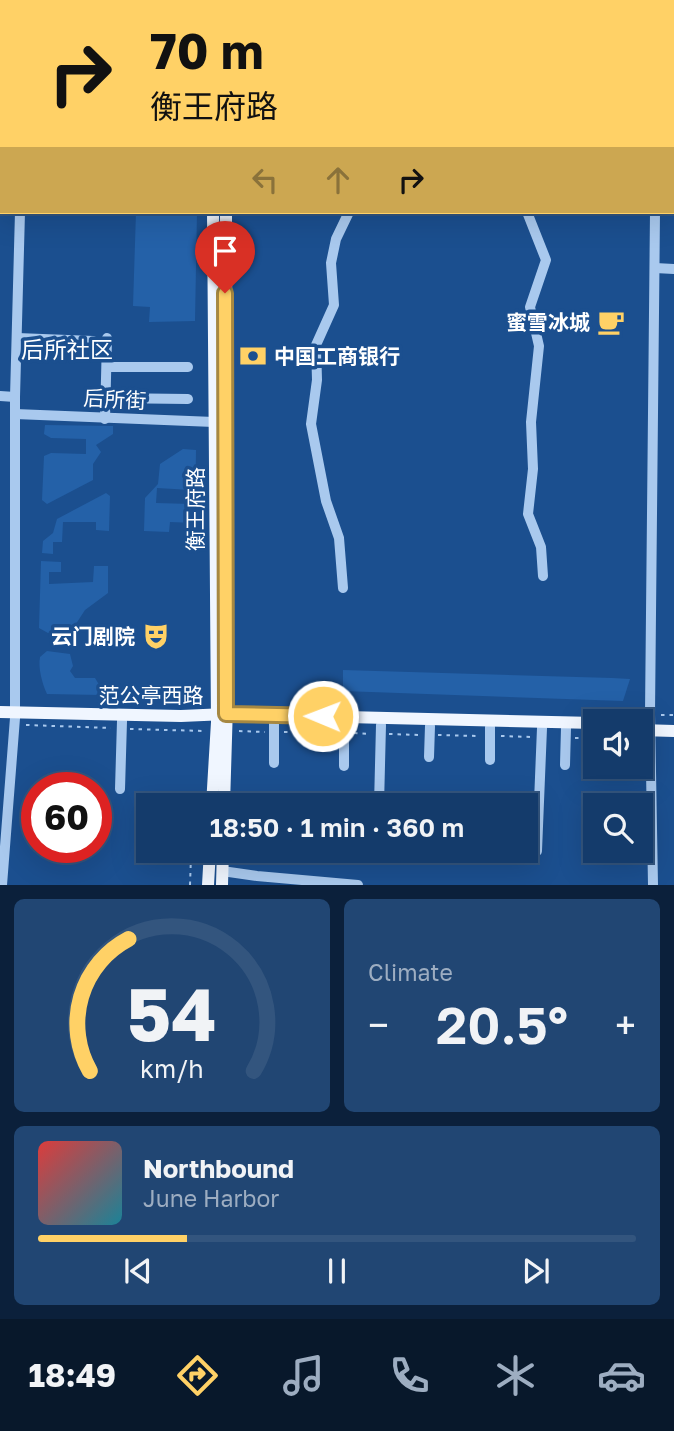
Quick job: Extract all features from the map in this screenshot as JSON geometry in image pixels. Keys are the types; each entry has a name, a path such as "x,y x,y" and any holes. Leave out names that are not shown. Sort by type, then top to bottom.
{"main road":[{"name":"衡王府路","path":"213,214 214,422 224,793"},
{"name":"衡王府路","path":"213,793 221,722 226,214"},
{"name":"范公亭西路","path":"0,712 14,719 583,723"},
{"name":"范公亭西路","path":"0,718 122,725 221,722 275,729 344,730 381,725 492,733 583,731"},
{"path":"653,726 674,725"},
{"path":"653,728 674,731"},
{"path":"208,885 209,863"},
{"path":"222,863 222,885"}],"street":[{"path":"2,885 14,719 15,397 20,214"},
{"path":"343,588 339,538 326,501 312,424 317,380 316,345 334,304 331,263 336,239 348,214"},
{"path":"528,214 546,260 530,307 539,346 531,422 533,469 528,514 541,547 543,576"},
{"path":"645,709 655,214"},
{"path":"655,268 674,269"},
{"path":"17,338 93,341"},
{"path":"105,419 107,338"},
{"path":"107,367 188,367"},
{"path":"0,396 15,397"},
{"path":"106,398 188,399"},
{"name":"后所街","path":"15,414 214,422"},
{"path":"120,789 122,725"},
{"path":"379,793 381,725"},
{"path":"274,763 275,729"},
{"path":"344,730 344,766"},
{"path":"429,757 431,730"},
{"path":"490,760 492,733"},
{"path":"538,822 541,733"},
{"path":"565,765 567,733"},
{"path":"648,779 653,885"},
{"path":"222,871 358,885"}],"path":[{"path":"14,719 122,725 221,722 275,729 419,735"},
{"path":"431,730 541,733"},
{"path":"567,733 583,736"},
{"path":"190,885 191,863"}],"shaded area":[{"path":"136,214 197,214 195,321 149,322 150,307 133,306"},
{"path":"45,425 113,426 113,434 96,445 101,452 93,464 93,480 47,504 42,500 44,456 51,453 86,454 86,439 51,438 44,434"},
{"path":"183,449 196,450 195,523 170,522 169,532 144,531 145,498 158,484 160,464","holes":["157,488 191,490 191,504 156,503"]},
{"path":"106,493 110,496 109,531 96,530 96,522 63,522 62,542 53,542 53,554 42,553 43,541 53,533 57,519"},
{"path":"41,561 61,562 61,572 49,572 49,584 93,582 94,566 108,566 108,593 85,610 70,633 48,633 39,628"},
{"path":"47,651 70,654 73,666 70,671 75,678 95,678 101,688 101,695 47,694 41,676 40,657"},
{"path":"343,670 630,679 623,701 343,691"}],"place":[{"name":"蜜雪冰城","path":"611,322"},
{"name":"中国工商银行","path":"253,356"},
{"name":"云门剧院","path":"156,636"}],"district":[{"name":"后所社区","path":"67,349"}],"route":[{"path":"225,293 226,714 323,716"}]}
